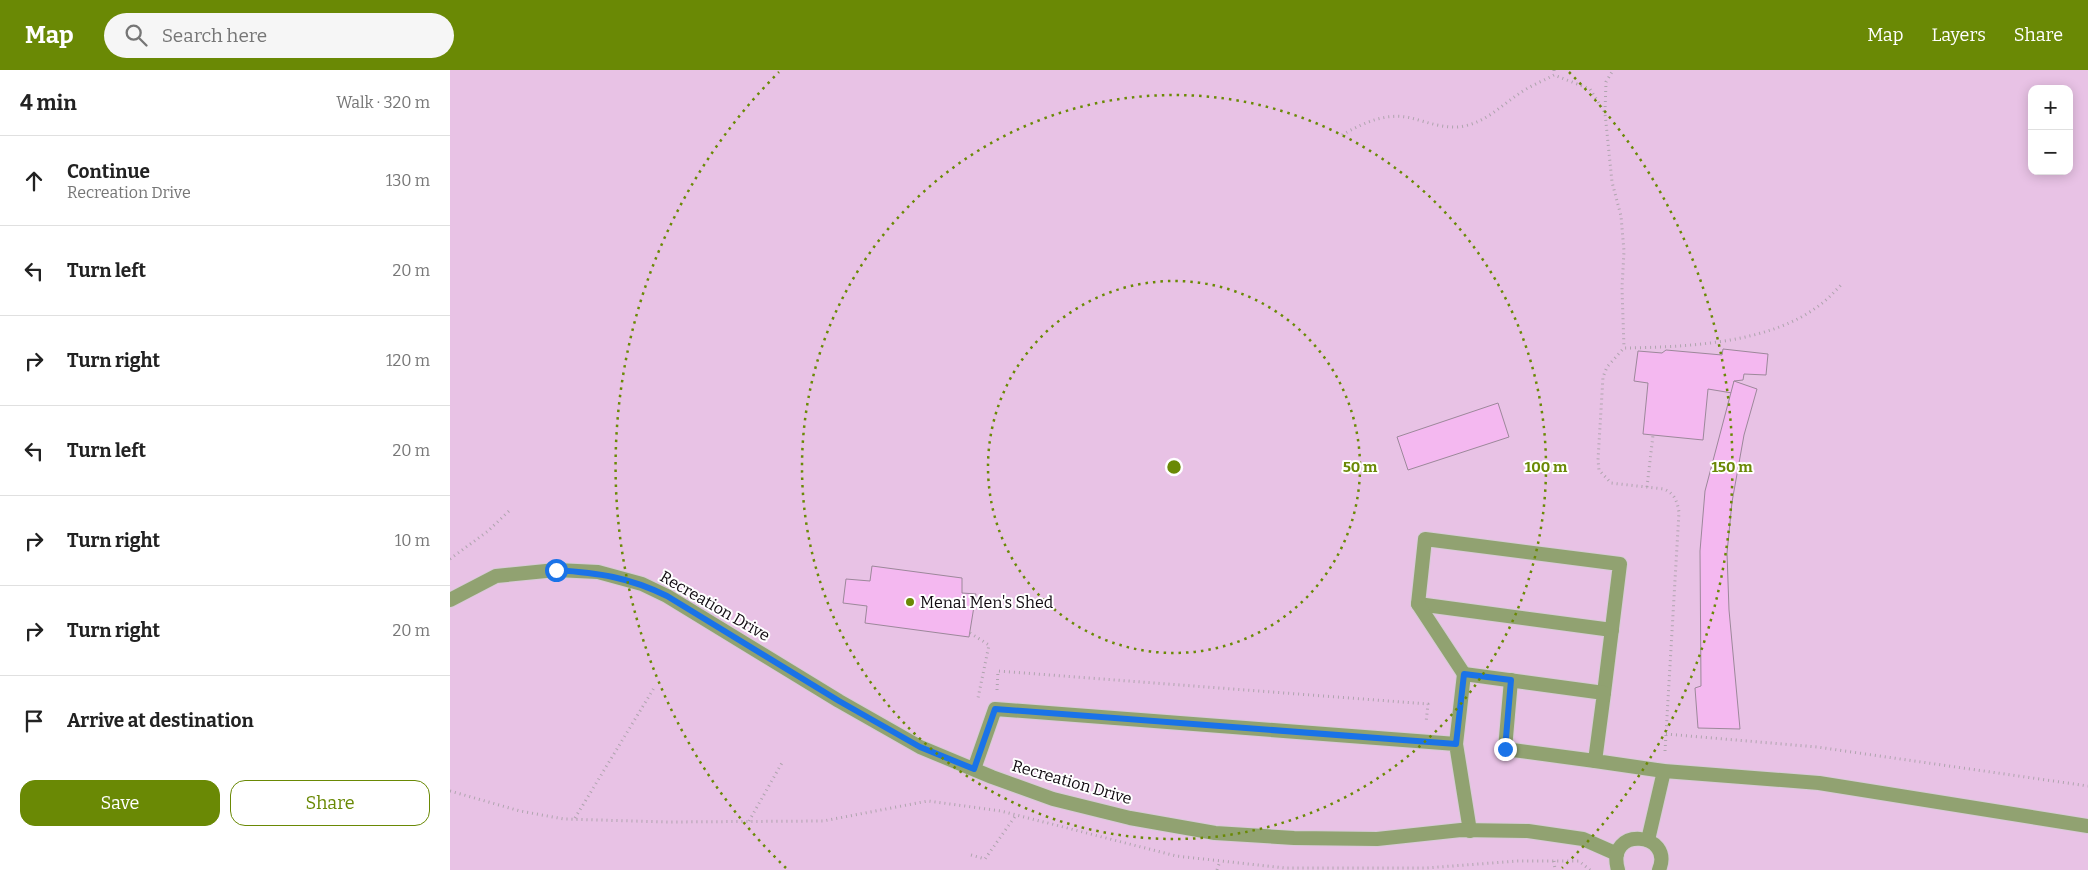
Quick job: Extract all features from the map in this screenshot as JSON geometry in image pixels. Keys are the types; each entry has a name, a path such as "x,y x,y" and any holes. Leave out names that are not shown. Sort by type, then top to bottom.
{"street":[{"path":"1470,830 1456,744 1464,674 1418,604 1425,539 1620,564 1595,761"},
{"name":"Recreation Drive","path":"450,600 496,576 556,570 598,572 642,584 667,596 839,701 920,747 1054,798 1130,818 1215,833 1294,838 1377,839 1470,830 1528,831 1583,839 1617,854"},
{"path":"1418,604 1612,630"},
{"path":"1464,674 1604,693"},
{"path":"1511,680 1505,749 1664,771 1819,783 2088,826"},
{"path":"974,769 995,709 1456,744"},
{"path":"1648,840 1664,771"},
{"path":"1618,870 1617,854 1622,845 1630,840 1639,838 1648,840 1659,850 1663,868"}],"path":[{"path":"1554,70 1554,75"},
{"path":"1613,70 1606,82 1606,113 1612,182 1621,216 1623,242 1624,348 1607,367 1603,377 1598,460 1599,470 1611,483 1664,489 1672,492 1678,504 1664,771"},
{"path":"1342,135 1362,124 1384,117 1408,117 1436,125 1463,126 1492,114 1521,92 1554,75 1590,89 1606,113"},
{"path":"1624,348 1661,348 1703,344 1749,336 1792,321 1821,305 1841,286"},
{"path":"1647,487 1653,435"},
{"path":"450,559 488,531 510,510"},
{"path":"970,633 989,644 977,704 995,709 998,671 1428,704 1423,741"},
{"path":"575,819 654,688"},
{"path":"1666,734 1817,747 2088,786"},
{"path":"749,822 783,761"},
{"path":"450,791 520,811 575,819 749,822 823,821 928,800 1002,811 1176,856 1284,868 1392,869 1518,861 1579,861 1590,870"},
{"path":"971,855 985,858 1016,815"},
{"path":"1217,870 1221,861"},
{"path":"1554,861 1555,870"}],"shaded area":[{"path":"450,70 2088,70 2088,870 450,870"}],"building":[{"path":"1723,349 1768,354 1766,375 1744,374 1743,380 1734,381 1732,393 1708,389 1703,440 1643,434 1648,383 1634,381 1638,351 1662,353 1666,350 1722,355"},
{"path":"1734,381 1757,389 1744,435 1732,502 1727,553 1729,610 1740,729 1698,728 1695,688 1701,686 1700,551 1705,491"},
{"path":"1498,403 1509,437 1408,470 1397,437"},
{"path":"872,566 962,578 962,593 976,594 969,637 865,623 867,606 843,603 846,579 870,581"}],"place":[{"name":"Menai Men's Shed","path":"910,602"}],"route":[{"path":"556,570 598,572 642,584 667,596 839,701 920,747 974,769 995,709 1456,744 1464,674 1511,680 1505,749"}]}
